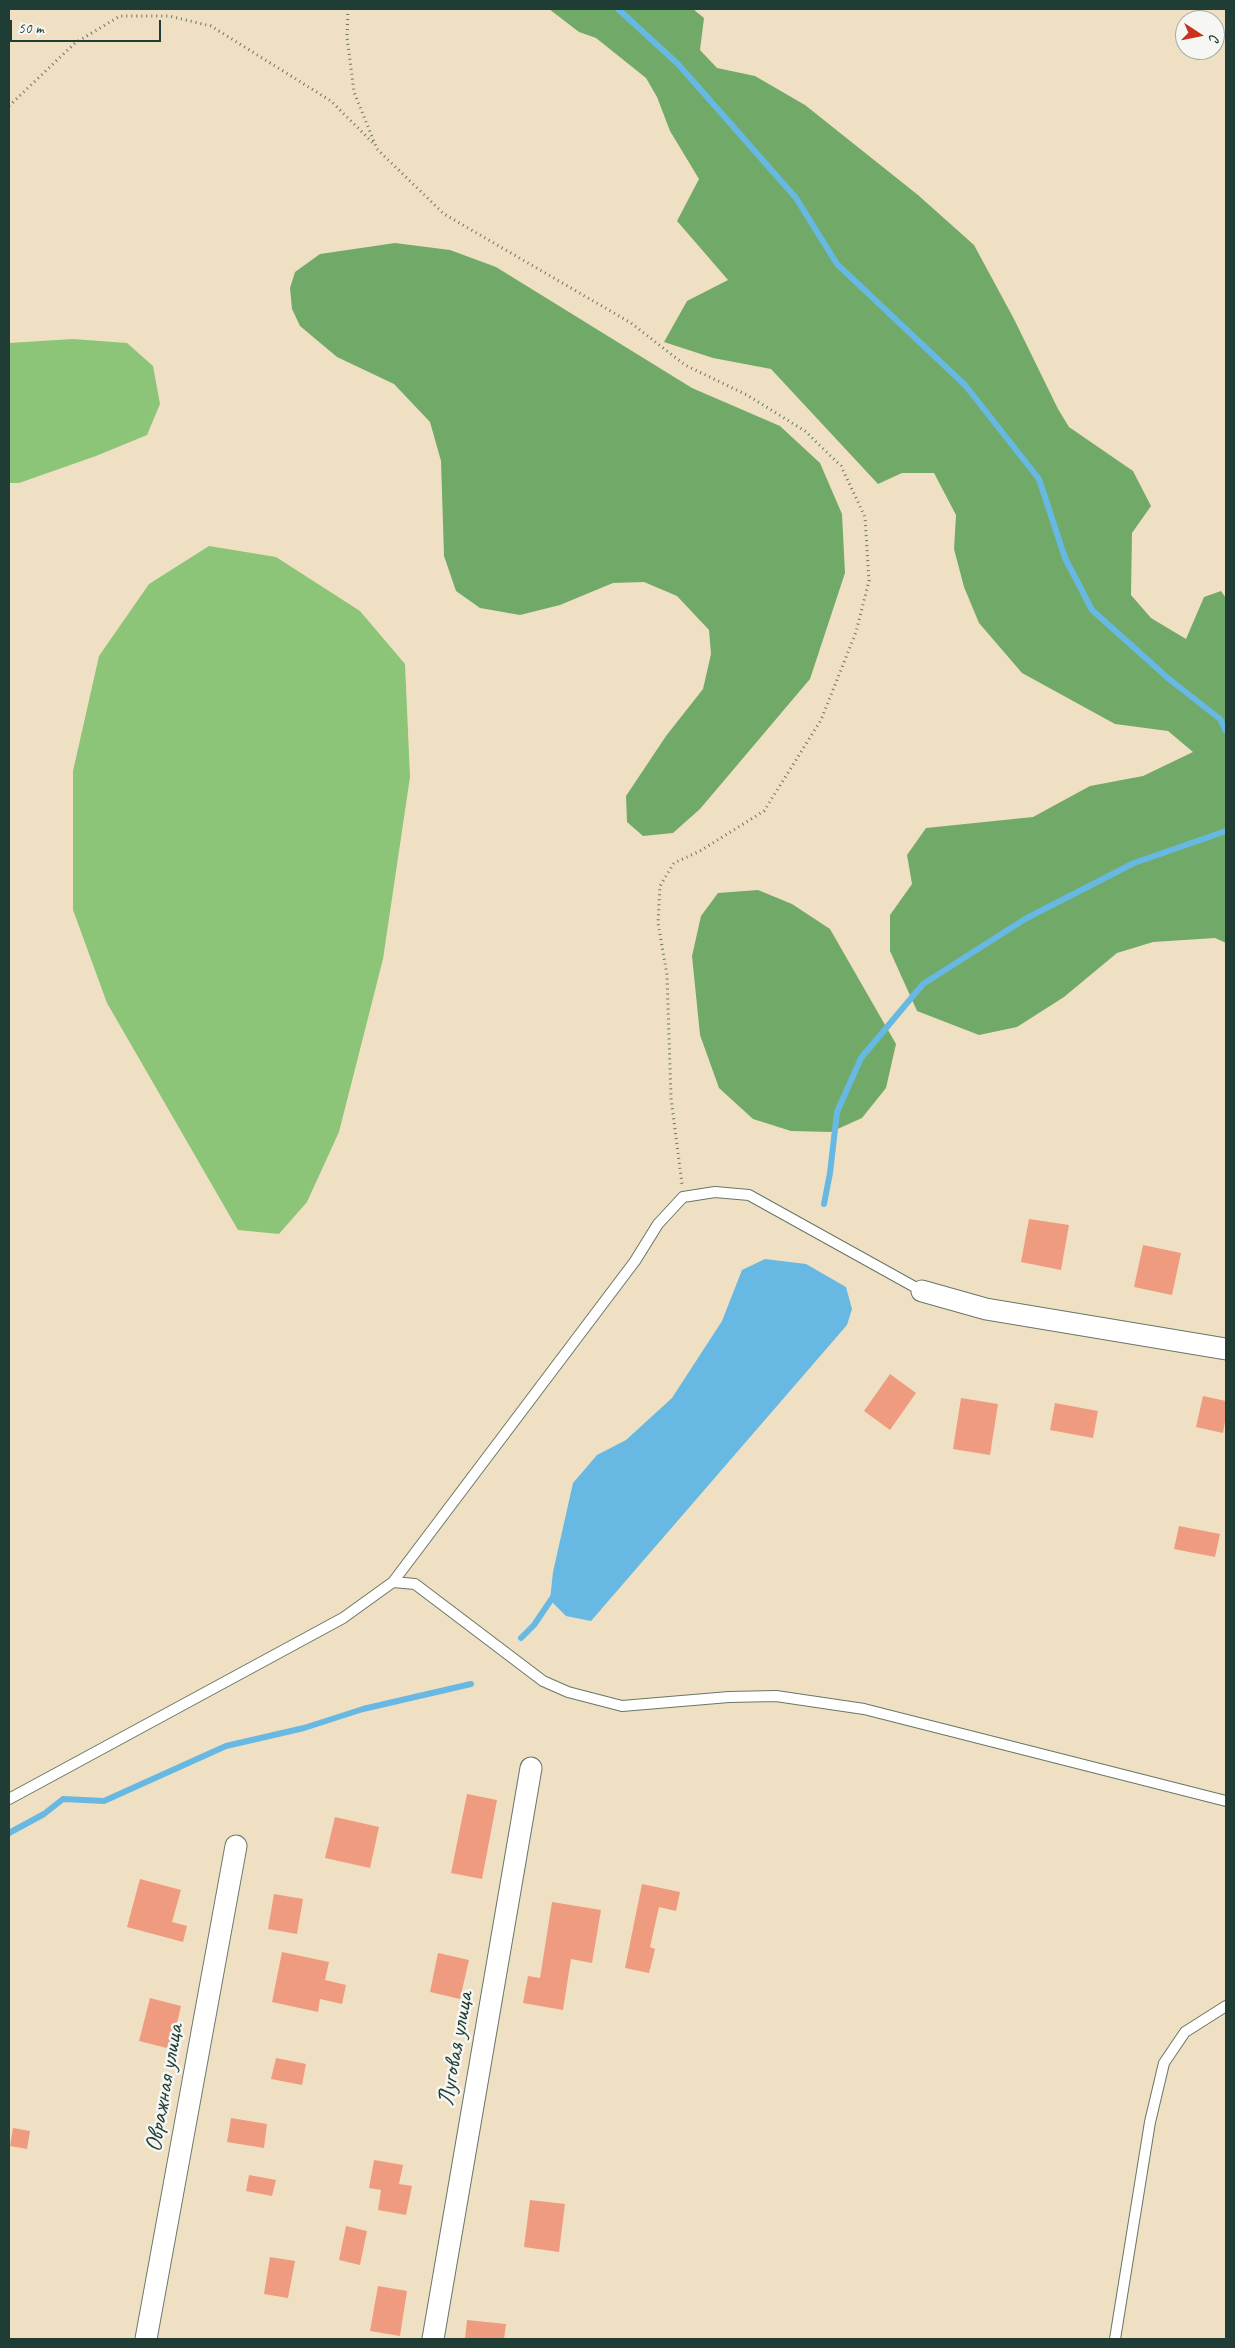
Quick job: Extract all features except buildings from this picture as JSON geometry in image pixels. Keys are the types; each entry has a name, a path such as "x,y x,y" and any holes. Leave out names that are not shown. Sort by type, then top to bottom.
{"street":[{"path":"922,1291 986,1309 1226,1349"},
{"name":"Луговая улица","path":"433,2339 531,1768"},
{"name":"Овражная улица","path":"146,2339 236,1846"}],"lane":[{"path":"9,1799 343,1618 393,1582 635,1261 658,1224 683,1197 714,1192 749,1195 922,1291"},
{"path":"393,1582 415,1584 543,1681 568,1692 586,1697 622,1706 776,1696 864,1709 1226,1801"},
{"path":"1115,2339 1150,2122 1164,2063 1185,2032 1226,2006"}],"path":[{"path":"348,9 347,37 354,92 376,149 444,214 631,323 685,365 748,395 805,431 841,466 865,517 869,581 856,632 821,720 764,811 700,851 674,863 660,886 658,923 667,976 671,1098 683,1197"},
{"path":"9,106 75,43 120,16 169,16 211,26 331,101 375,145"}],"green space":[{"path":"549,9 693,9 704,18 700,50 717,68 755,76 805,105 918,195 974,245 1069,427 1133,471 1151,506 1132,533 1131,595 1151,618 1186,639 1204,597 1221,591 1226,598 1226,943 1215,938 1153,942 1117,953 1064,997 1017,1027 979,1035 917,1011 890,951 890,915 912,884 907,855 926,828 1033,817 1090,786 1143,776 1193,752 1168,731 1115,724 1022,673 979,623 964,587 954,549 956,515 934,473 902,473 878,484 771,369 713,358 664,342 687,301 728,280 677,221 699,179 670,131 657,97 646,78 596,38 579,32"},
{"path":"395,243 450,250 496,267 692,388 780,426 820,463 842,514 845,573 810,679 700,809 673,833 643,836 627,822 626,796 666,736 703,689 711,654 709,630 677,596 644,582 613,583 560,605 520,615 480,608 456,591 444,556 441,461 430,422 394,384 337,357 300,326 292,309 290,288 295,272 320,254"},
{"path":"73,339 127,343 153,366 160,404 147,435 96,456 19,483 9,483 9,343"},
{"path":"209,546 276,557 360,611 405,664 410,777 383,959 339,1132 307,1202 279,1234 238,1230 107,1003 73,910 73,771 99,656 149,584"},
{"path":"758,890 792,904 830,929 896,1044 886,1088 862,1118 831,1132 791,1131 753,1119 719,1088 700,1035 692,956 701,916 718,893"}],"water":[{"path":"765,1259 806,1264 846,1287 852,1309 847,1325 591,1621 566,1616 550,1600 553,1572 573,1483 597,1455 626,1440 672,1398 722,1321 742,1270"}],"waterway":[{"path":"618,9 678,64 796,198 837,264 965,385 1039,479 1065,558 1092,610 1169,679 1220,719 1226,731"},
{"path":"824,1204 830,1173 837,1112 861,1058 923,984 1025,919 1134,863 1226,831"},
{"path":"521,1638 534,1625 555,1594"},
{"path":"9,1833 44,1814 63,1799 104,1801 226,1746 304,1728 363,1709 471,1684"}]}
